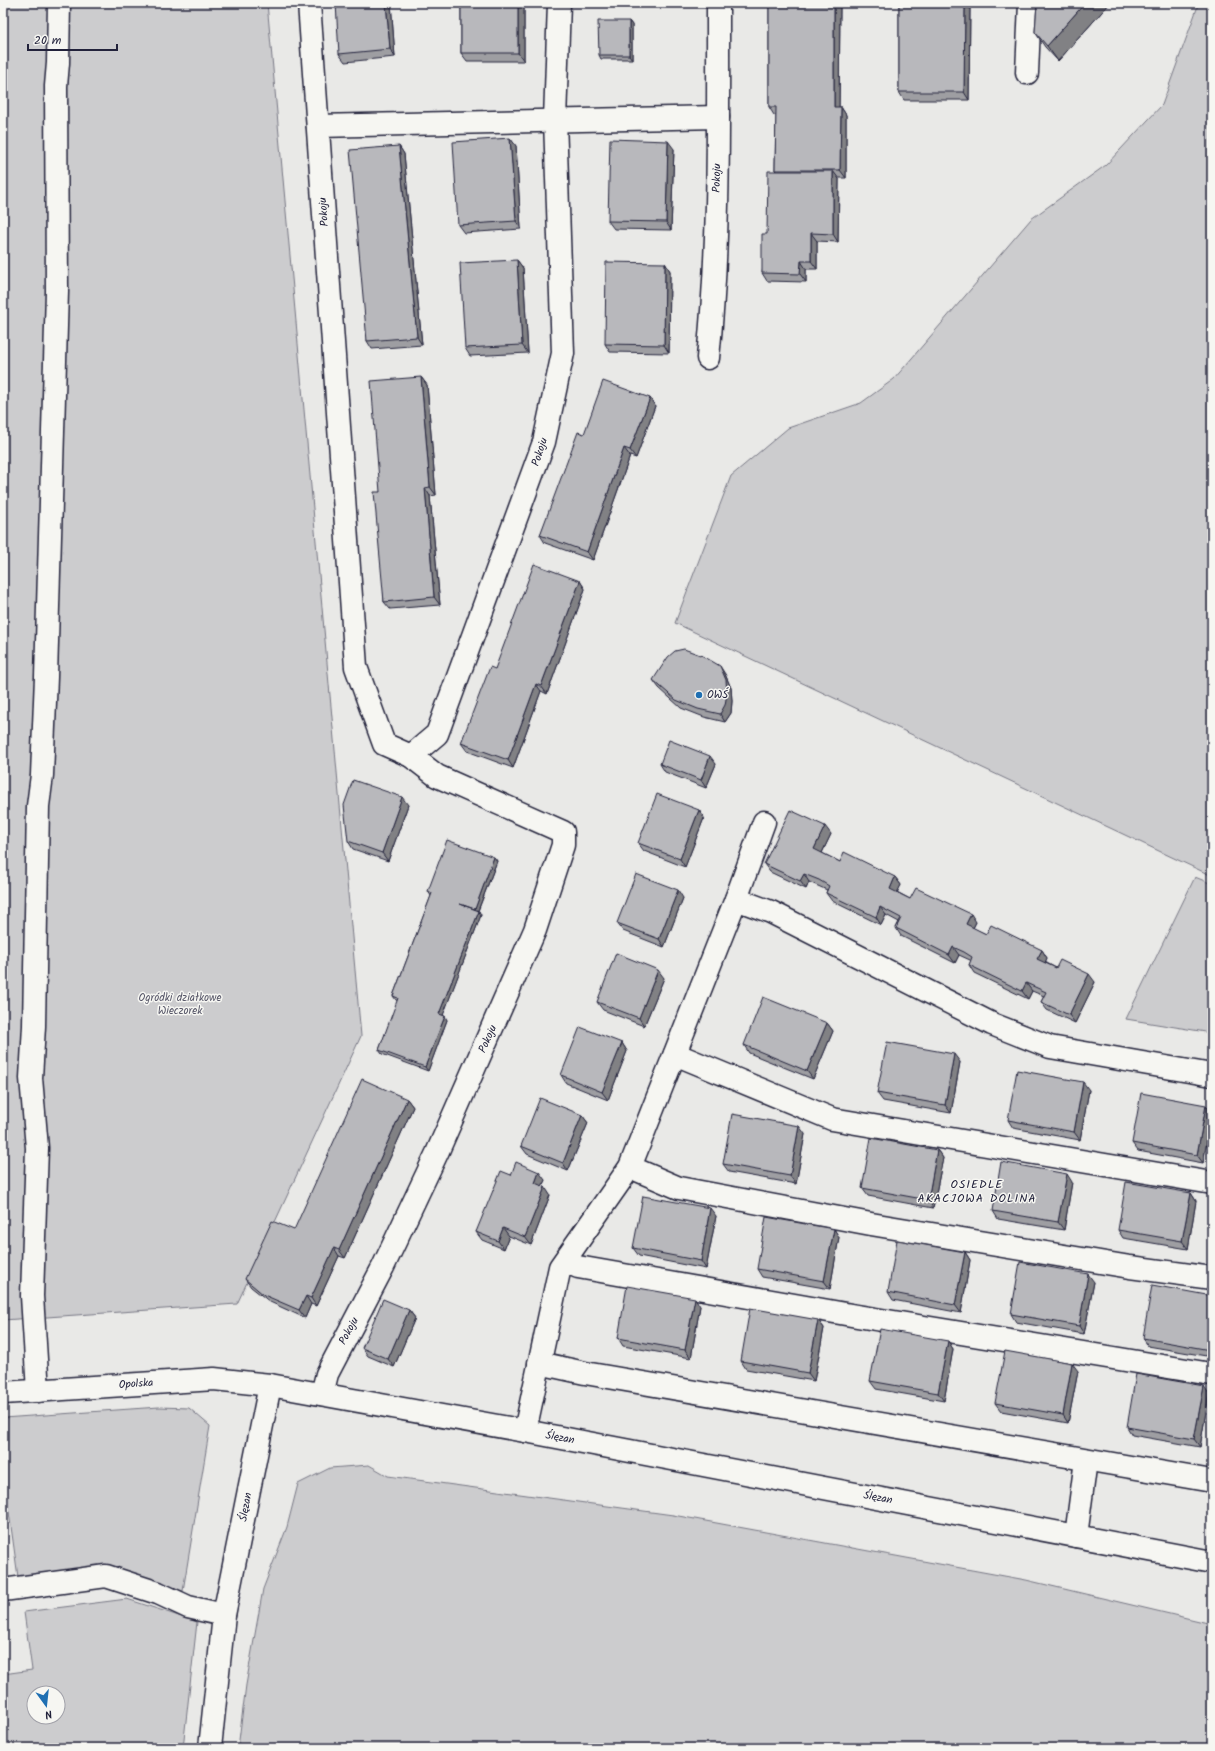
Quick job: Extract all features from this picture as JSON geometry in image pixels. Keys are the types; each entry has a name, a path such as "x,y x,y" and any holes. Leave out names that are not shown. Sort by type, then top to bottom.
{"street":[{"path":"38,1391 32,1296 37,1148 31,1078 34,1026 38,806 42,775 46,678 57,291 56,94 59,3"},
{"name":"Pokoju","path":"309,3 356,667 384,744 411,756 437,776 563,832 563,844 539,921 528,947 430,1167 383,1266 327,1374 322,1394"},
{"name":"Pokoju","path":"411,756 438,734 544,442 563,353 555,120 559,3"},
{"name":"Pokoju","path":"708,358 714,301 718,117 718,3"},
{"path":"1027,72 1030,3"},
{"path":"318,126 718,117"},
{"path":"525,1431 560,1267 630,1167 736,899 764,822"},
{"path":"736,899 771,912 992,1024 1050,1047 1212,1075"},
{"path":"675,1054 832,1119 1212,1183"},
{"path":"630,1167 679,1188 872,1224 1212,1278"},
{"path":"565,1261 578,1267 842,1314 1211,1374"},
{"path":"539,1363 593,1374 1212,1481"},
{"name":"Opolska","path":"3,1393 214,1379 270,1385"},
{"name":"Ślęzan","path":"210,1748 224,1615 270,1385 525,1431 1212,1562"},
{"path":"1076,1536 1086,1460"},
{"path":"3,1590 106,1576 158,1594 188,1607 224,1615"}],"green space":[{"name":"Ogródki działkowe Wieczorek","path":"3,3 267,3 361,1036 237,1304 3,1320"},
{"path":"1199,3 1212,3 1212,876 675,623 731,476 788,428 861,403 894,379 1031,219 1106,165 1162,105"},
{"path":"1195,877 1212,884 1212,1033 1126,1019"},
{"path":"159,1407 189,1408 210,1426 183,1591 116,1567 18,1577 9,1512 3,1513 3,1418"},
{"path":"369,1465 388,1476 673,1515 1026,1580 1212,1624 1212,1748 238,1748 246,1685 263,1589 287,1527 298,1484 330,1468"},
{"path":"127,1599 197,1622 183,1748 3,1748 3,1674 32,1670 24,1612"}],"building":[{"path":"336,3 386,3 390,49 339,54"},
{"path":"461,3 518,3 518,53 461,53"},
{"path":"769,3 834,3 834,107 841,107 840,170 775,170 776,107 769,107"},
{"path":"899,3 965,3 964,92 899,92"},
{"path":"1037,3 1085,3 1047,46 1035,32"},
{"path":"598,21 629,21 629,55 599,55"},
{"path":"510,138 516,221 458,225 453,142"},
{"path":"610,139 668,141 666,222 608,221"},
{"path":"399,146 417,337 367,341 350,150"},
{"path":"768,171 833,171 833,234 811,233 811,261 801,261 800,274 762,273 762,234 767,234"},
{"path":"517,260 522,345 465,348 460,263"},
{"path":"606,262 665,263 664,345 605,344"},
{"path":"421,377 430,487 425,488 434,597 384,602 374,492 380,492 371,381"},
{"path":"603,381 650,398 630,450 624,448 587,552 540,535 578,432 584,434"},
{"path":"534,564 580,581 541,686 536,684 508,760 461,743 490,667 495,669"},
{"name":"OWŚ","path":"684,649 703,656 720,666 726,680 727,693 725,705 720,714 698,709 676,700 653,680 668,657 675,651"},
{"path":"669,740 710,756 701,780 660,764"},
{"path":"353,780 402,797 382,853 348,841 344,805"},
{"path":"657,794 699,810 680,859 638,843"},
{"path":"790,810 825,826 814,849 840,862 844,852 895,877 890,889 910,899 916,888 971,914 966,924 986,934 991,925 1042,950 1037,959 1056,968 1060,960 1089,974 1069,1015 1041,1002 1046,992 1026,983 1022,991 969,965 972,957 964,952 953,947 949,955 896,928 901,918 880,907 876,917 826,893 829,886 819,880 804,874 800,881 764,864"},
{"path":"447,840 494,857 475,909 460,904 479,911 439,1014 445,1016 425,1067 379,1050 398,998 393,996 432,893 428,891"},
{"path":"636,874 678,890 659,939 617,923"},
{"path":"616,953 658,970 639,1018 597,1002"},
{"path":"763,997 827,1023 807,1071 744,1045"},
{"path":"580,1027 622,1043 602,1092 561,1075"},
{"path":"887,1042 954,1054 945,1105 877,1093"},
{"path":"1017,1070 1083,1082 1074,1132 1008,1120"},
{"path":"362,1079 407,1099 339,1250 334,1248 311,1298 306,1296 299,1310 264,1295 245,1279 272,1221 294,1230"},
{"path":"1141,1093 1206,1105 1197,1155 1132,1143"},
{"path":"540,1098 582,1115 563,1163 521,1146"},
{"path":"732,1114 799,1126 790,1176 723,1164"},
{"path":"871,1138 937,1150 928,1200 862,1188"},
{"path":"516,1162 539,1172 535,1183 545,1187 525,1237 503,1228 498,1241 476,1232 501,1171 511,1175"},
{"path":"1001,1162 1067,1174 1058,1222 993,1211"},
{"path":"1126,1182 1191,1193 1182,1241 1118,1230"},
{"path":"643,1196 710,1208 701,1261 633,1248"},
{"path":"766,1217 834,1229 824,1281 757,1269"},
{"path":"897,1240 965,1252 955,1305 888,1292"},
{"path":"1020,1262 1088,1274 1079,1326 1011,1314"},
{"path":"1152,1285 1212,1296 1212,1341 1210,1350 1143,1338"},
{"path":"627,1286 695,1298 685,1350 618,1338"},
{"path":"383,1299 409,1310 388,1359 362,1348"},
{"path":"750,1308 818,1320 808,1373 741,1361"},
{"path":"880,1329 948,1341 938,1393 870,1381"},
{"path":"1005,1351 1072,1363 1063,1415 995,1403"},
{"path":"1136,1374 1204,1386 1194,1439 1127,1427"}],"place":[{"name":"OWŚ","path":"699,695"}],"district":[{"name":"OSIEDLE AKACJOWA DOLINA","path":"977,1191"}]}
